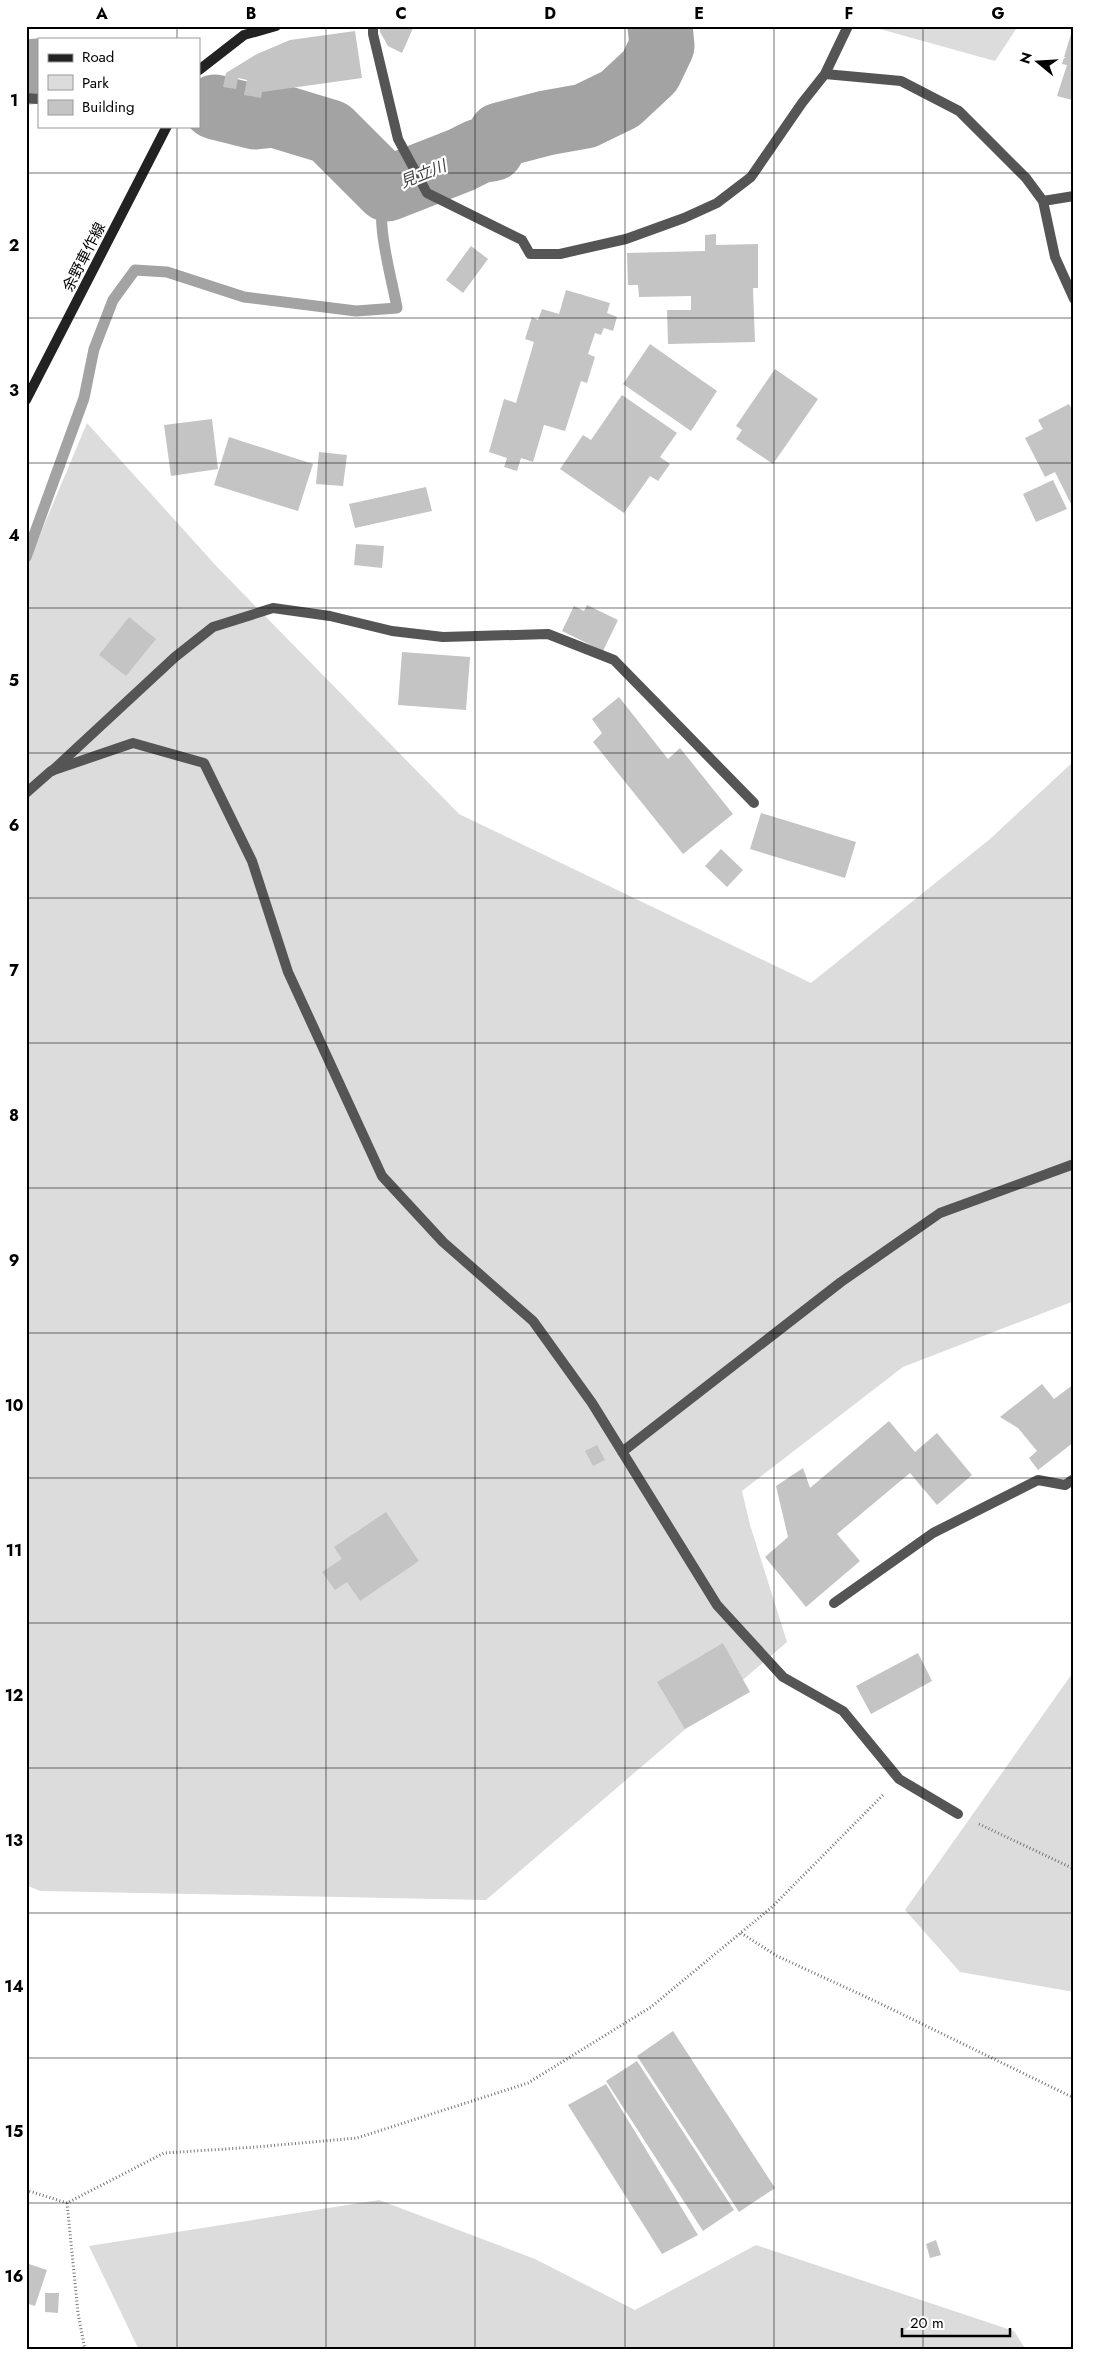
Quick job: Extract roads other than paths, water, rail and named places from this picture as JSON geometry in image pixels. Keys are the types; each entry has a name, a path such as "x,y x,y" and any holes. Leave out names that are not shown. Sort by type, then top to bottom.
{"main road":[{"path":"200,69 244,35 276,26"},
{"name":"余野車作線","path":"26,400 166,128"}],"street":[{"path":"373,26 373,34 398,139 427,193 522,240 530,254 560,254 626,239 684,218 717,203 752,177 802,103 825,74 848,26"},
{"path":"825,74 901,81 959,111 1026,178 1043,201 1055,257 1074,299"},
{"path":"1043,201 1074,196"},
{"path":"26,793 175,657 213,627 273,608 330,616 392,631 443,637 548,634 614,660 754,804"},
{"path":"51,771 133,744 204,763 252,861 288,972 382,1176 443,1242 533,1322 592,1403 717,1604 783,1677 843,1711 899,1779 958,1814"},
{"path":"622,1452 841,1282 940,1213 1074,1164"},
{"path":"834,1603 933,1533 1038,1480 1066,1484 1074,1479"}],"waterway":[{"name":"見立川","path":"215,107 255,117 274,115 330,132 387,189 479,151 492,149 500,135 546,123 585,116 620,99 650,71 662,46 660,26"},
{"name":"見立川","path":"26,72 38,71"},
{"path":"26,557 84,398 94,349 113,300 135,270 167,272 244,297 356,311 397,308 382,230 383,200 387,189"}]}
